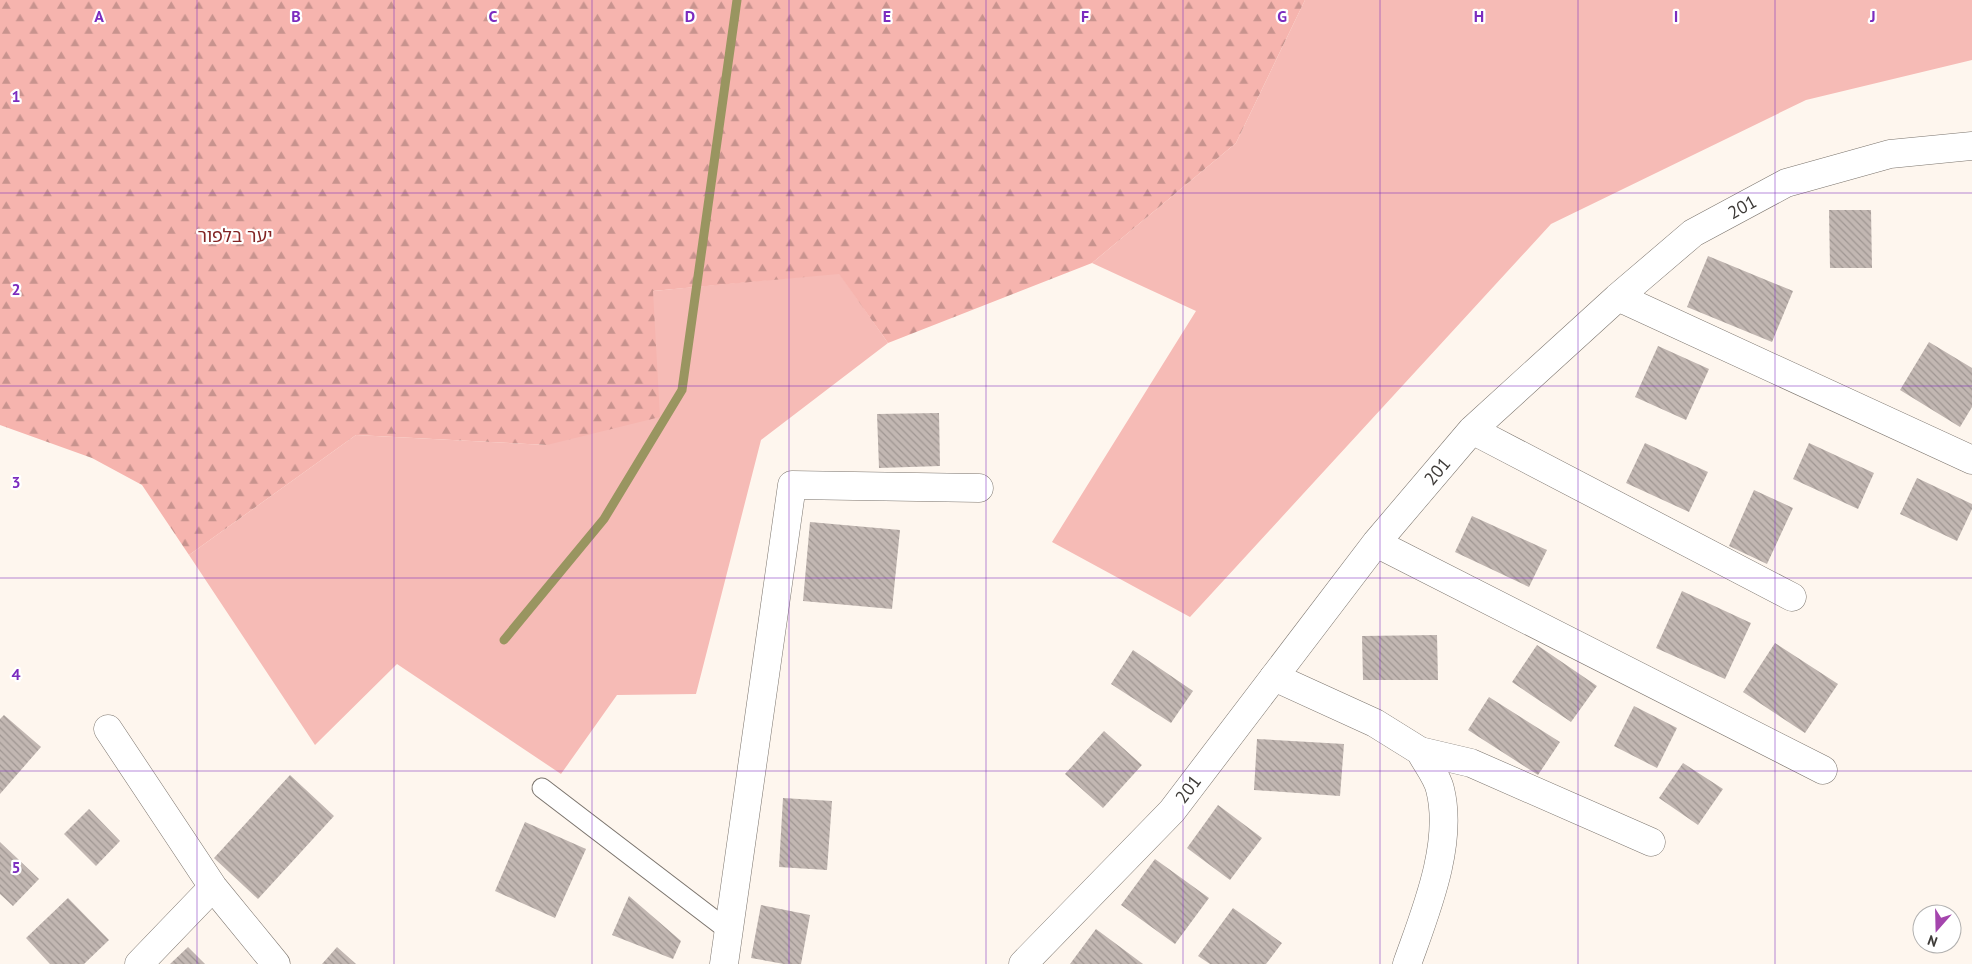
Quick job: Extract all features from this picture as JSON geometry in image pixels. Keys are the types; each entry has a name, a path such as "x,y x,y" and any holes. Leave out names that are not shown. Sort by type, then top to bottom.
{"street":[{"name":"201","path":"1023,964 1172,811 1376,543 1472,430 1618,297 1693,233 1786,183 1890,154 1972,146"},
{"path":"1618,297 1972,460"},
{"path":"1472,430 1792,597"},
{"path":"724,964 792,485 979,488"},
{"path":"1376,543 1823,770"},
{"path":"1274,677 1375,723 1420,751 1470,763 1651,842"},
{"path":"108,729 213,887 276,964"},
{"path":"1407,964 1432,892 1443,834 1440,788 1420,751"},
{"path":"139,964 213,887"}],"lane":[{"path":"542,788 729,931"}],"shaded area":[{"path":"1305,0 1972,0 1972,60 1806,100 1551,224 1190,617 1052,542 1196,311 1092,263 1236,143"},
{"path":"839,273 888,343 761,440 696,694 617,695 561,774 397,664 315,745 189,555 356,435 547,445 653,291"}],"green space":[{"name":"יער בלפור","path":"0,0 1305,0 1236,143 1092,263 888,343 839,274 653,291 660,417 547,445 356,435 189,555 142,485 92,458 0,425"}],"building":[{"path":"1829,210 1871,210 1872,268 1830,268"},
{"path":"1708,256 1793,291 1772,342 1687,307"},
{"path":"1929,342 1972,368 1972,407 1960,427 1900,390"},
{"path":"1658,346 1709,369 1686,420 1635,397"},
{"path":"939,413 940,466 879,468 877,414"},
{"path":"1645,443 1708,472 1689,512 1626,483"},
{"path":"1809,443 1874,473 1858,509 1793,479"},
{"path":"1917,478 1972,504 1972,509 1957,541 1900,514"},
{"path":"1754,490 1793,508 1767,564 1729,546"},
{"path":"1472,516 1547,550 1529,587 1455,552"},
{"path":"810,522 900,530 892,609 803,601"},
{"path":"1682,591 1751,623 1725,679 1656,648"},
{"path":"1437,635 1438,680 1363,680 1362,636"},
{"path":"1775,643 1838,684 1805,733 1743,692"},
{"path":"1537,645 1597,686 1571,722 1512,682"},
{"path":"1133,650 1193,691 1171,723 1111,684"},
{"path":"1489,697 1560,742 1538,775 1468,730"},
{"path":"1634,706 1677,728 1657,768 1614,746"},
{"path":"4,715 41,747 0,794 0,719"},
{"path":"1104,731 1142,765 1103,808 1065,774"},
{"path":"1257,739 1344,744 1340,796 1254,790"},
{"path":"1683,763 1723,789 1698,825 1659,798"},
{"path":"290,775 334,816 258,899 214,858"},
{"path":"783,798 832,801 827,870 779,867"},
{"path":"1218,805 1262,838 1230,880 1187,848"},
{"path":"89,809 120,841 96,866 64,834"},
{"path":"525,822 586,849 555,918 495,891"},
{"path":"0,842 39,879 13,906 0,894"},
{"path":"1155,859 1209,898 1175,944 1121,905"},
{"path":"629,896 681,941 673,959 612,935"},
{"path":"68,898 109,940 84,964 50,964 26,938"},
{"path":"761,905 810,915 801,964 784,964 751,958"},
{"path":"1233,908 1282,943 1266,964 1210,964 1198,956"},
{"path":"1096,929 1143,964 1070,964"},
{"path":"188,947 205,964 170,964"},
{"path":"337,947 356,964 322,964"}],"waterway":[{"path":"504,640 604,519 682,390 737,0"}]}
